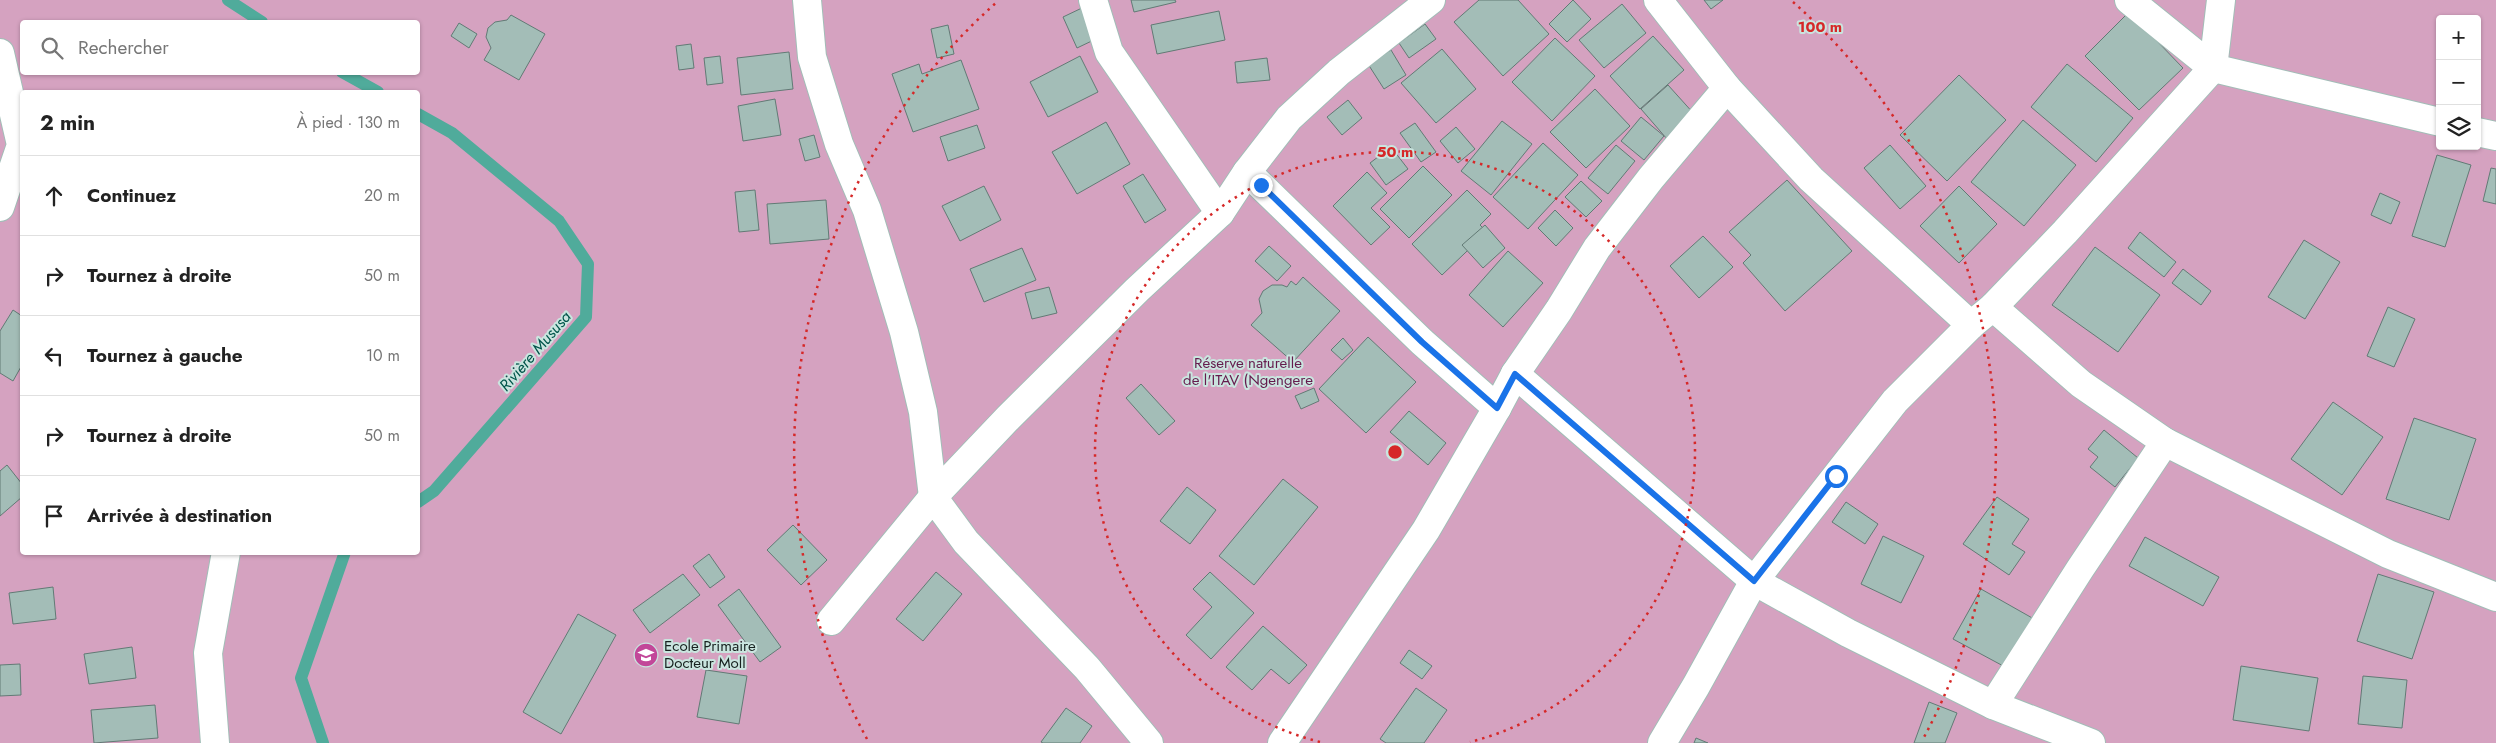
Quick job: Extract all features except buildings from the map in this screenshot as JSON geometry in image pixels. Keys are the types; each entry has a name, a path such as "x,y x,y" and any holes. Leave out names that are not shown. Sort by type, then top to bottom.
{"street":[{"path":"807,0 812,57 839,144 867,210 904,332 923,412 933,496 966,542 1088,668 1149,743"},
{"path":"1093,0 1109,52 1220,213"},
{"path":"831,621 933,496 1123,303 1220,213 1247,172 1289,118 1332,78 1430,0"},
{"path":"1658,0 1727,88 1812,179 1971,325"},
{"path":"2129,0 2213,68 2436,121"},
{"path":"1662,743 1754,581 1895,401 1971,325 1993,307 2066,232 2213,68 2221,0"},
{"path":"0,53 15,143 0,207"},
{"path":"1282,743 1426,530 1515,374 1559,310 1597,248 1651,178 1727,88"},
{"path":"2481,133 2496,136"},
{"path":"1247,172 1422,342 1497,408"},
{"path":"1993,307 2081,384 2165,442 2388,554 2496,598"},
{"path":"1515,374 1754,581 1848,633 1993,705 2091,743"},
{"path":"1993,705 2080,569 2165,442"},
{"path":"215,743 208,653 225,555"}],"green space":[{"name":"Réserve naturelle de l'ITAV (Ngengere","path":"0,0 2496,0 2496,743 0,743"}],"waterway":[{"name":"Rivière Mususa","path":"228,0 259,20"},
{"name":"Rivière Mususa","path":"347,75 374,90"},
{"name":"Rivière Mususa","path":"420,115 452,133 559,221 588,264 586,317 434,491 420,501"},
{"name":"Rivière Mususa","path":"323,743 301,678 344,555"}],"place":[{"name":"Ecole Primaire Docteur Moll","path":"646,655"}],"route":[{"path":"1261,185 1422,342 1497,408 1515,374 1754,581 1836,476"}]}
